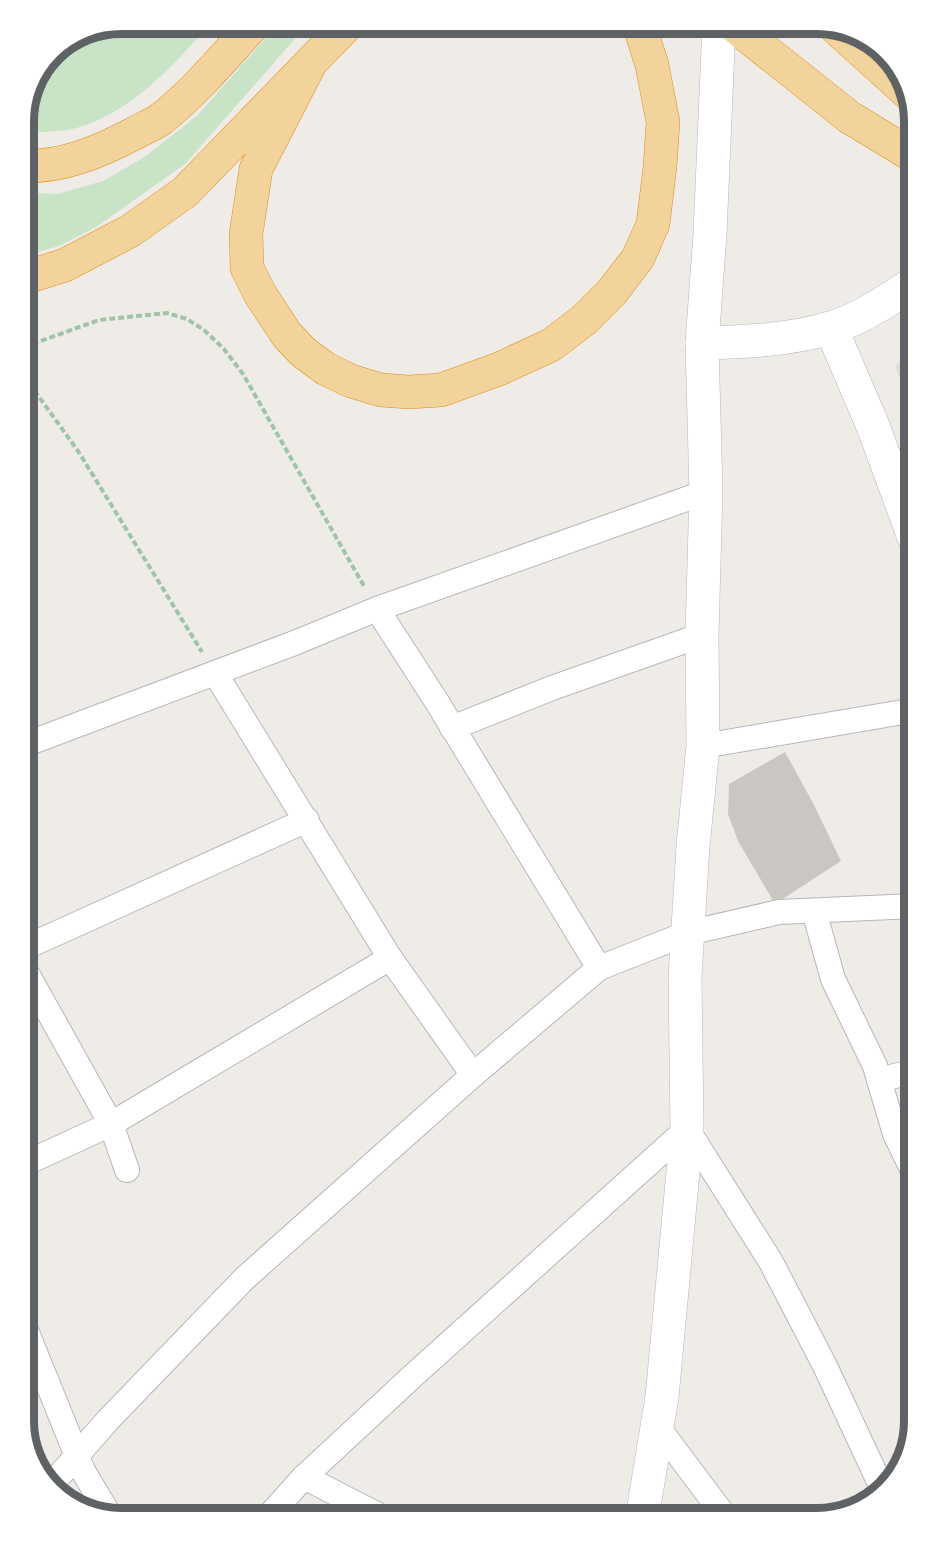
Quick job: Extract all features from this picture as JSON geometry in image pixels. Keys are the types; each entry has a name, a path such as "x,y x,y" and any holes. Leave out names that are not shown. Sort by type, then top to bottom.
{"highway":[{"path":"35,167 82,158 159,120 207,76 245,34"},
{"path":"35,275 65,265 130,231 185,192 339,34"},
{"path":"308,68 256,169 246,234 247,268 260,294 287,335 303,352 326,369 351,381 381,390 408,392 441,390 499,369 551,345 584,320 612,292 638,258 653,224 663,122 652,64 642,35"},
{"path":"746,35 849,117 904,151"},
{"path":"850,41 895,81"}],"street":[{"path":"644,1508 662,1397 687,1129 685,977 693,846 703,746 702,635 706,492 702,343 710,234 719,35"},
{"path":"702,343 760,341 831,327 868,310 904,289"},
{"path":"831,327 873,426 904,510"},
{"path":"35,741 377,609 706,492"},
{"path":"377,609 599,968"},
{"path":"452,728 552,688 702,635"},
{"path":"215,673 390,958 473,1075"},
{"path":"703,746 904,712"},
{"path":"34,943 307,820"},
{"path":"57,1479 108,1420 245,1278 473,1075 599,968 688,933 779,912 904,907"},
{"path":"814,911 833,979 875,1066 895,1134 904,1152"},
{"path":"34,1159 111,1124 390,958"},
{"path":"34,987 111,1124 128,1170"},
{"path":"879,1080 904,1074"},
{"path":"277,1507 304,1477 416,1372 687,1129"},
{"path":"687,1129 771,1262 825,1366 879,1482"},
{"path":"34,1353 83,1471 104,1506"},
{"path":"657,1426 718,1508"},
{"path":"304,1477 363,1507"}],"path":[{"path":"35,343 99,320 167,313 187,319 204,330 243,374 377,609"},
{"path":"35,391 78,451 215,673"}],"shaded area":[{"path":"904,357 904,389 895,366"}],"green space":[{"path":"122,34 202,34 152,84 118,109 80,127 35,133 36,105 49,73 73,49 88,41"},
{"path":"269,34 299,34 185,164 96,227 59,246 35,253 35,193 57,194 103,181 143,158 197,116"}],"building":[{"path":"785,752 841,861 775,904 738,841 728,814 729,784"}]}
